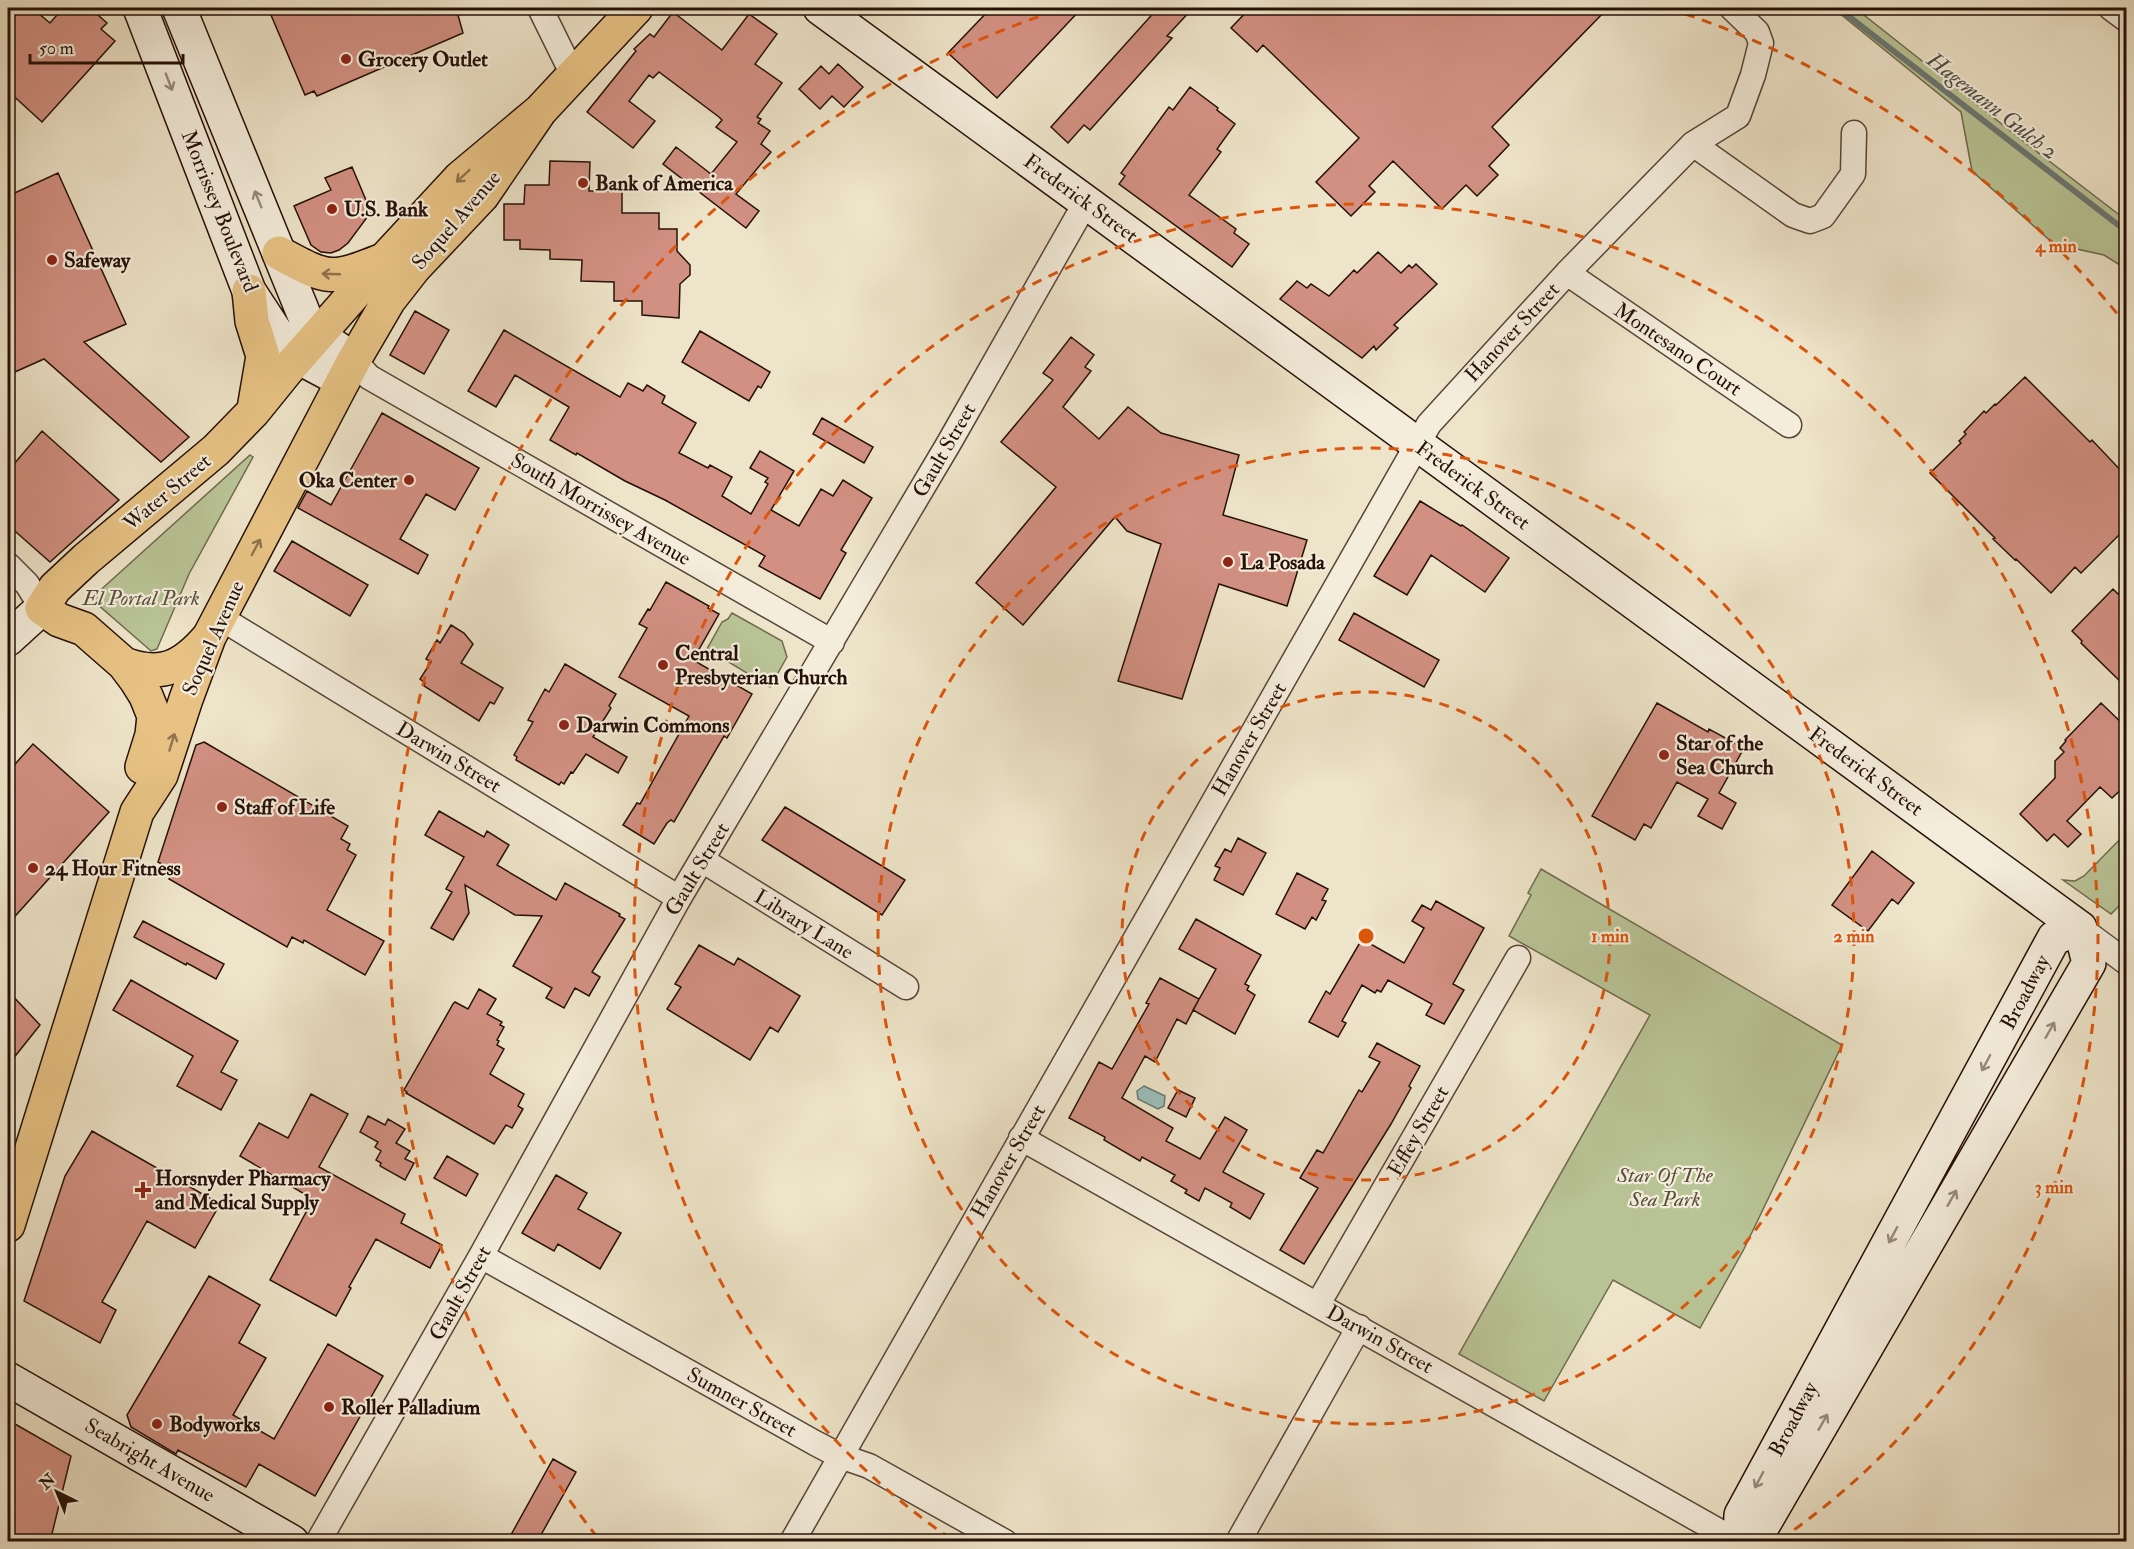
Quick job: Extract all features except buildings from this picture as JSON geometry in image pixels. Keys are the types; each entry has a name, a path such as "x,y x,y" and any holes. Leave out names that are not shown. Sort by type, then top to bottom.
{"main road":[{"name":"Morrissey Boulevard","path":"140,8 249,291 283,343 308,346 355,373"},
{"name":"Morrissey Boulevard","path":"179,8 305,317 308,346"},
{"name":"Soquel Avenue","path":"308,346 460,178 540,111 636,8"},
{"name":"Frederick Street","path":"820,8 2080,928"},
{"name":"Soquel Avenue","path":"8,1225 137,812 161,775 186,699 214,627 355,373 389,300 414,268 482,196 540,111"},
{"path":"279,254 314,272 333,276 351,273 384,260"},
{"path":"249,291 252,321 263,356 253,412"},
{"name":"Water Street","path":"8,639 42,608 55,588 86,559 216,450 253,412 308,346"},
{"path":"84,629 77,615 76,600 81,588 194,489 216,450"},
{"path":"42,608 59,620 84,629 124,664 146,696 154,716 152,735 138,782 137,812"},
{"path":"124,664 149,671 163,670 189,657 214,627"},
{"name":"Broadway","path":"1740,1542 1741,1515 2054,938 2080,928"},
{"name":"Seabright Avenue","path":"8,1380 292,1542"}],"street":[{"path":"540,8 573,75"},
{"name":"Hanover Street","path":"792,1542 1435,416 1567,273 1693,144 1738,116 1753,75 1761,43 1757,32 1732,8"},
{"path":"2111,8 2127,19"},
{"path":"1693,144 1793,215 1810,221 1823,216 1853,174 1854,133"},
{"name":"Gault Street","path":"318,1542 481,1256 679,898 949,443 1086,202"},
{"name":"Montesano Court","path":"1567,273 1789,425"},
{"name":"South Morrissey Avenue","path":"355,373 832,642"},
{"path":"8,565 27,584 42,608"},
{"name":"Darwin Street","path":"214,627 679,898"},
{"name":"Library Lane","path":"702,860 906,987"},
{"name":"Frederick Street","path":"2080,928 2127,962"},
{"name":"Effey Street","path":"1318,1304 1518,958"},
{"name":"Darwin Street","path":"1022,1138 1740,1542"},
{"name":"Sumner Street","path":"481,1256 840,1456 869,1466 1005,1542"},
{"path":"1238,1542 1359,1327"}],"green space":[{"path":"1833,8 1855,8 2126,220 2126,269 2104,255 2054,244 1972,171 1961,112"},
{"name":"El Portal Park","path":"250,455 253,457 189,574 157,649 151,651 96,603 95,595"},
{"path":"732,613 782,641 787,657 770,687 707,649 722,622"},
{"path":"2126,833 2126,899 2111,914 2063,880 2075,881 2084,876"},
{"name":"Star Of The Sea Park","path":"1541,869 1842,1045 1744,1249 1700,1328 1613,1280 1544,1401 1459,1354 1650,1015 1509,936 1531,895 1528,893"}],"water":[{"path":"1144,1086 1165,1096 1164,1106 1158,1109 1138,1099 1137,1091"}],"waterway":[{"name":"Hagemann Gulch 2","path":"1838,8 2126,231"}],"place":[{"name":"Grocery Outlet","path":"346,59"},
{"name":"Bank of America","path":"583,183"},
{"name":"U.S. Bank","path":"332,209"},
{"name":"Safeway","path":"52,260"},
{"name":"Oka Center","path":"409,480"},
{"name":"La Posada","path":"1228,562"},
{"name":"Central Presbyterian Church","path":"663,665"},
{"name":"Darwin Commons","path":"564,725"},
{"name":"Star of the Sea Church","path":"1664,755"},
{"name":"Staff of Life","path":"222,807"},
{"name":"24 Hour Fitness","path":"33,868"},
{"name":"Horsnyder Pharmacy and Medical Supply","path":"143,1190"},
{"name":"Roller Palladium","path":"329,1407"},
{"name":"Bodyworks","path":"157,1424"}]}
